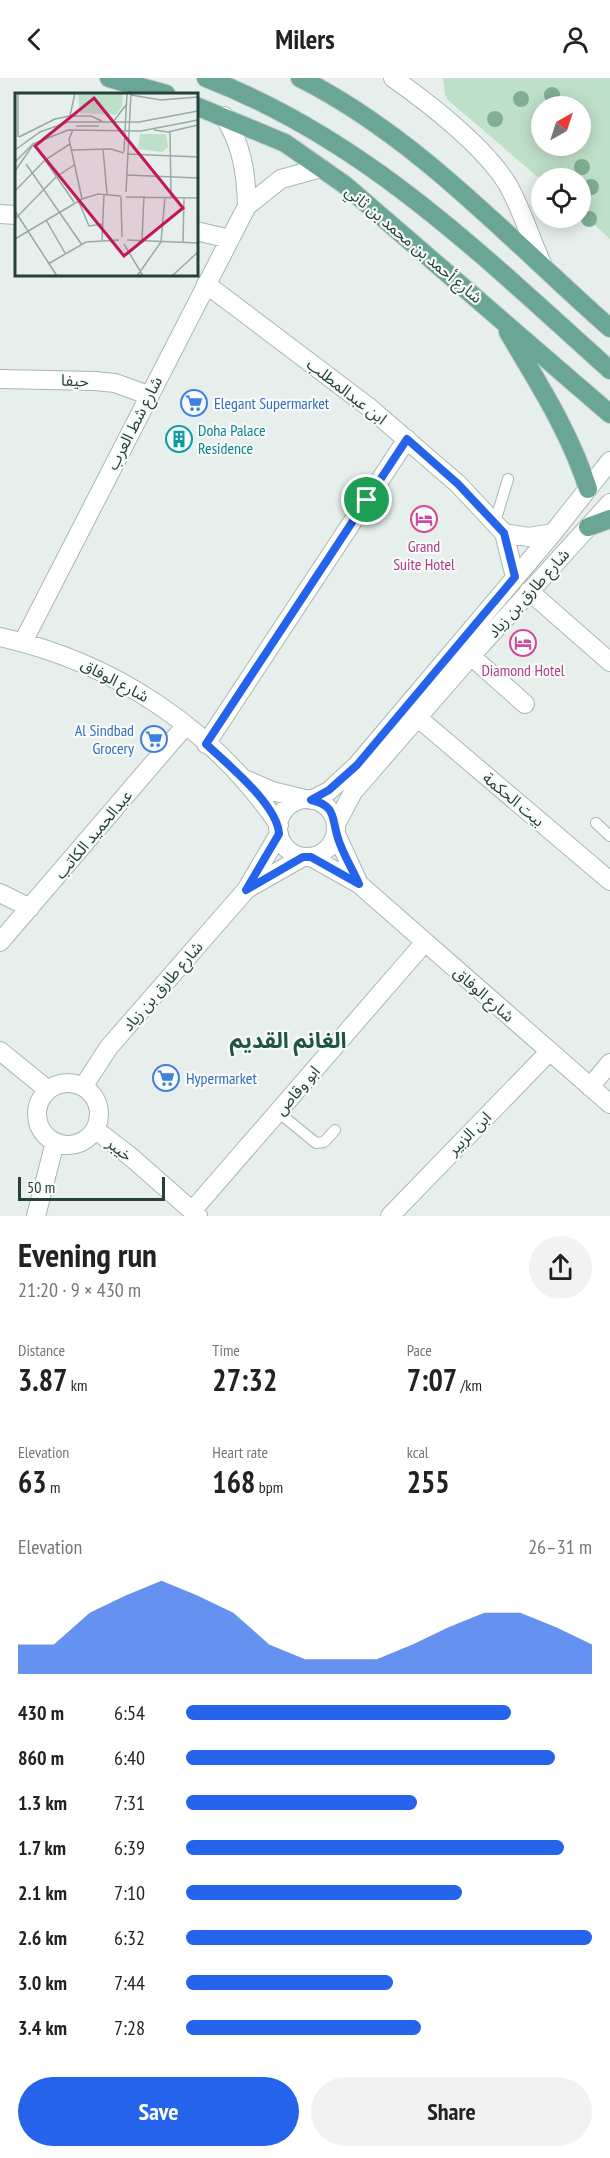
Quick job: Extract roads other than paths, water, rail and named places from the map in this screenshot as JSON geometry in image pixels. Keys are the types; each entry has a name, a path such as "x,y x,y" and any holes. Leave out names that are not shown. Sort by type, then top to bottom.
{"main road":[{"path":"109,78 162,93"},
{"path":"206,78 285,112 342,146 383,175 441,220 610,370"},
{"path":"300,78 359,112 411,151 465,195 608,324"},
{"name":"شارع أحمد بن محمد بن ثاني","path":"198,107 285,143 321,168 362,199 610,414"},
{"path":"500,318 563,425 578,457 588,489"},
{"path":"588,527 610,519"}],"street":[{"path":"393,78 424,100 500,172 510,188 543,266"},
{"path":"419,78 424,100"},
{"path":"224,116 242,150 246,168 248,206"},
{"name":"شارع شط العرب","path":"23,642 148,395 248,206 280,179 300,171 321,168"},
{"path":"0,214 15,215"},
{"path":"198,231 230,239"},
{"name":"ابن عبدالمطلب","path":"206,284 407,439 458,484 500,528"},
{"name":"حيفا","path":"0,379 116,383 148,395"},
{"path":"206,744 407,439"},
{"name":"شارع طارق بن زياد","path":"308,799 329,790 357,765 553,533 610,461"},
{"name":"شارع طارق بن زياد","path":"336,829 353,792 471,656 610,503"},
{"path":"500,528 529,537 553,533"},
{"path":"500,528 515,577"},
{"path":"529,591 610,662"},
{"name":"شارع الوفاق","path":"0,637 72,657 123,681 186,725 241,777 279,829"},
{"path":"471,656 525,704"},
{"name":"بيت الحكمة","path":"417,717 610,881"},
{"name":"عبدالحميد الكاتب","path":"0,942 186,725"},
{"name":"شارع الوفاق","path":"241,777 272,791 308,799"},
{"path":"308,799 329,809 336,829 328,849 307,857 287,849 279,829 287,807 308,799"},
{"name":"شارع طارق بن زياد","path":"83,1087 109,1047 246,890 279,829"},
{"name":"شارع الوفاق","path":"336,829 359,884"},
{"name":"شارع طارق بن زياد","path":"246,890 307,857"},
{"name":"شارع الوفاق","path":"307,857 359,884 610,1104"},
{"path":"0,892 30,908"},
{"name":"ابو وقاص","path":"195,1213 278,1112 425,942"},
{"path":"0,1051 48,1090"},
{"name":"ابن الزبير","path":"390,1216 550,1052"},
{"path":"590,1087 610,1063"},
{"path":"63,1083 83,1087 98,1104 100,1113 96,1130 78,1144 55,1142 42,1130 38,1122 38,1105 48,1090 63,1083"},
{"name":"خيبر","path":"96,1130 195,1213"},
{"path":"36,1216 55,1142"}],"lane":[{"path":"500,528 508,479"},
{"path":"596,823 610,836"},
{"path":"278,1112 316,1143 324,1142 335,1130"}],"place":[{"name":"Elegant Supermarket","path":"194,403"},
{"name":"Doha Palace Residence","path":"179,439"},
{"name":"Grand Suite Hotel","path":"424,519"},
{"name":"Diamond Hotel","path":"523,643"},
{"name":"Al Sindbad Grocery","path":"154,739"},
{"name":"Hypermarket","path":"166,1078"}],"district":[{"name":"الغانم القديم","path":"288,1040"}]}
